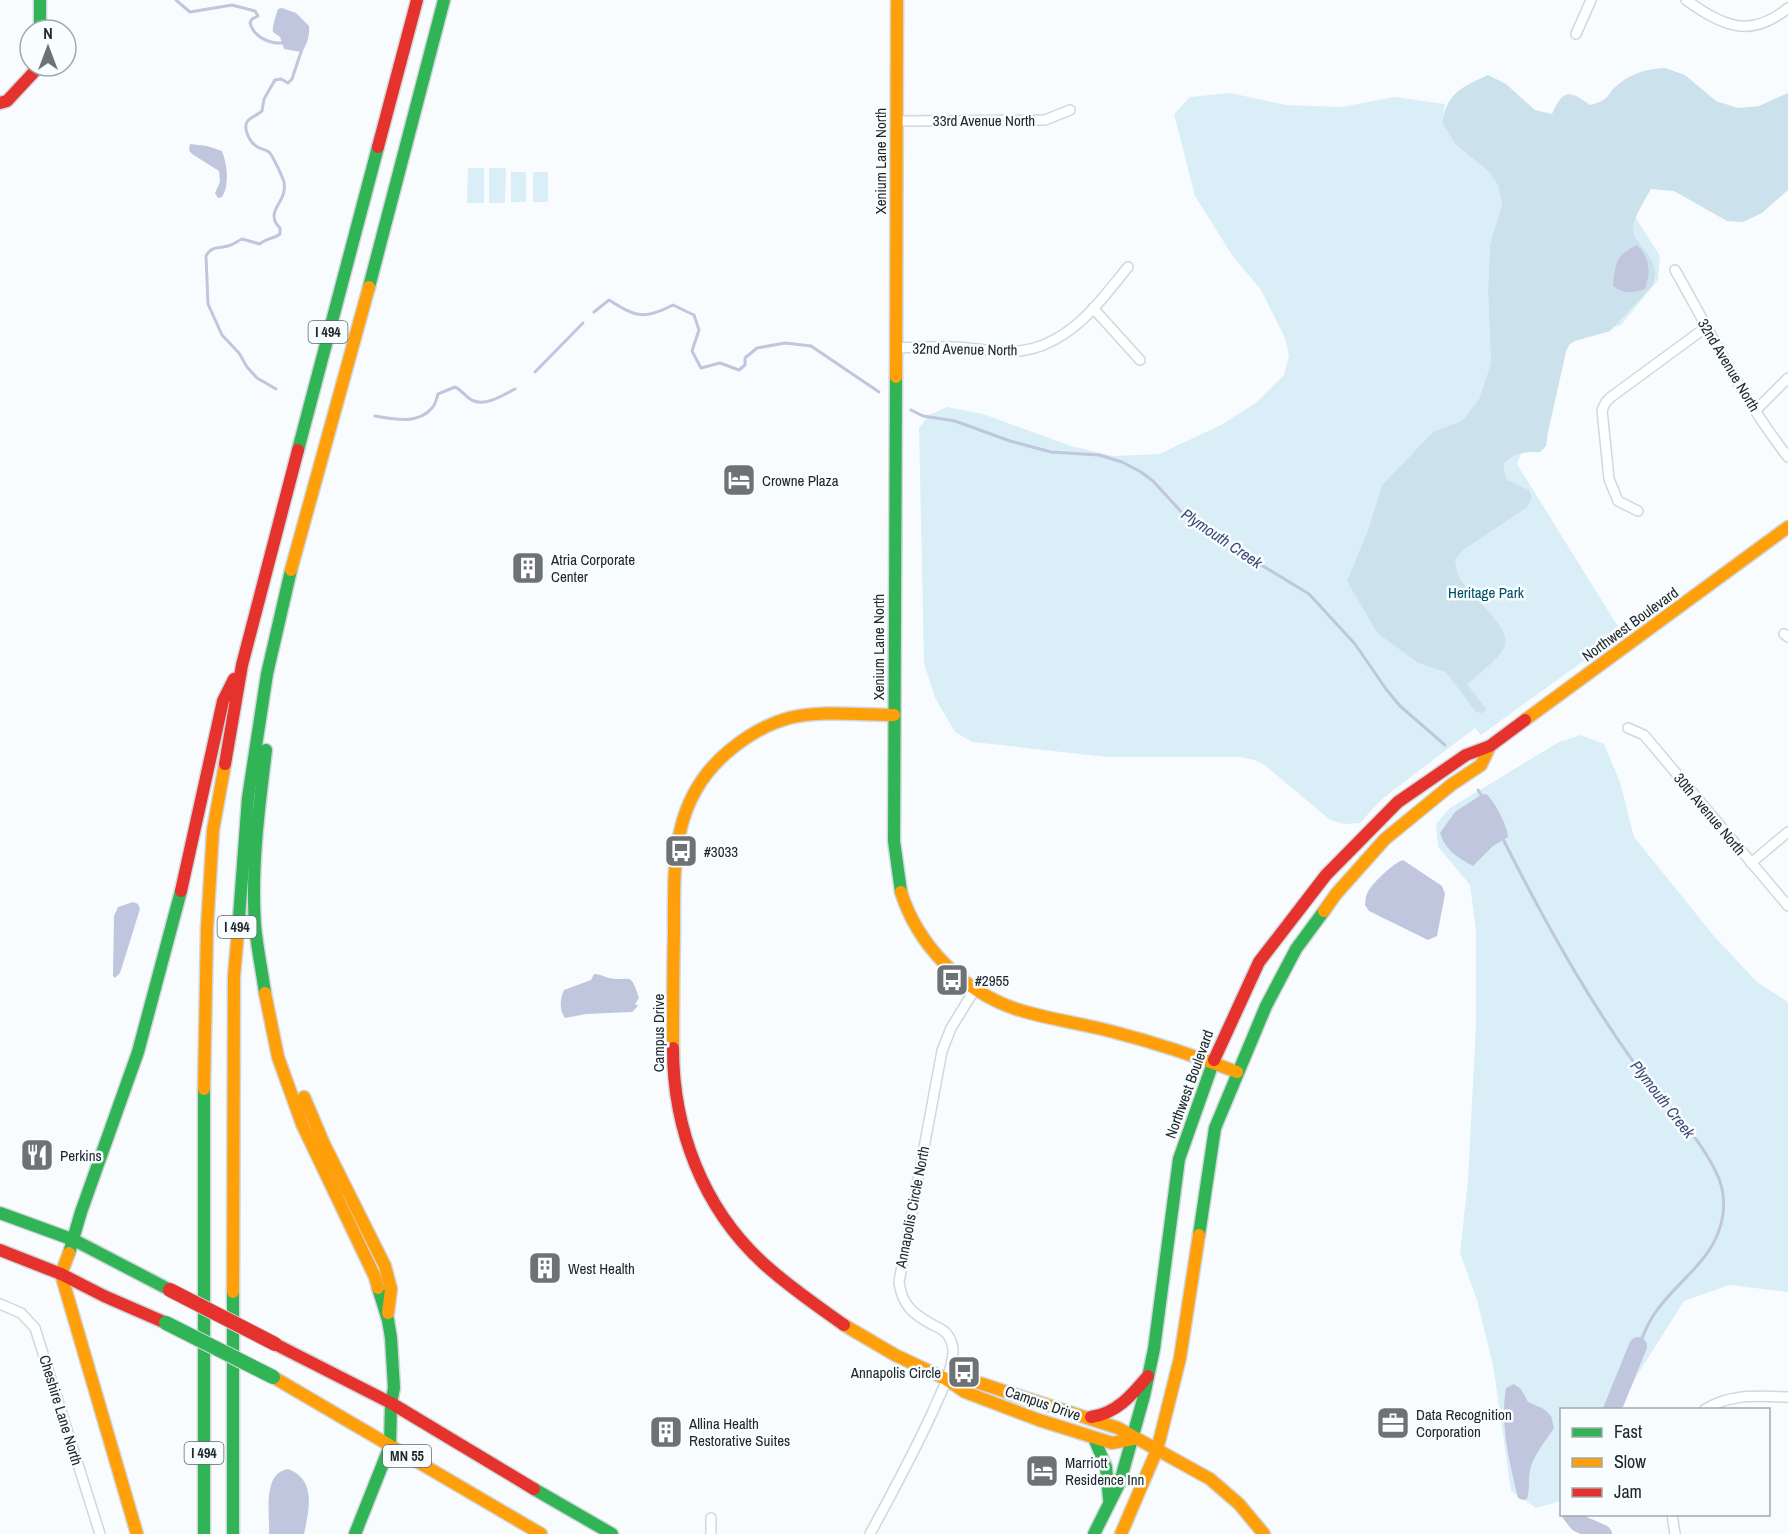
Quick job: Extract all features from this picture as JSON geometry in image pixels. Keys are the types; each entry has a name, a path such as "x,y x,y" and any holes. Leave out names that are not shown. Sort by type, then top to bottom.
{"main road":[{"path":"40,0 40,18"},
{"name":"I 494","path":"204,1534 204,1032 213,830 242,665 417,0"},
{"name":"I 494","path":"232,1534 234,976 239,886 248,798 267,674 293,562 345,376 444,0"},
{"name":"Xenium Lane North","path":"897,0 894,841 896,868 902,894 926,942 942,962 975,989 1013,1008 1139,1038 1237,1072"},
{"path":"0,103 8,100 28,78"},
{"name":"Northwest Boulevard","path":"1094,1534 1120,1482 1154,1349 1179,1159 1213,1062 1259,962 1326,875 1398,802 1466,755 1490,746 1788,527"},
{"path":"293,562 257,821 255,926 278,1057 302,1124 375,1277 391,1338 394,1388 391,1403 390,1446 355,1534"},
{"path":"137,1534 61,1274 138,1052 175,919 223,701 242,665"},
{"name":"Campus Drive","path":"894,715 805,716 781,721 748,737 718,759 690,799 681,822 674,870 673,1059 675,1092 681,1124 703,1185 720,1213 741,1240 763,1263 848,1328 895,1355 946,1378 965,1392 1039,1420 1112,1443 1133,1438"},
{"name":"Northwest Boulevard","path":"1121,1534 1157,1449 1180,1358 1215,1128 1266,1006 1296,949 1336,894 1385,839 1451,784 1481,765 1490,746"},
{"name":"MN 55","path":"0,1213 74,1240 391,1403 612,1534"},
{"name":"MN 55","path":"0,1250 61,1274 166,1323 273,1377 541,1534"},
{"path":"88,1366 87,1400 125,1534"},
{"path":"1085,1417 1102,1417 1113,1411 1126,1401 1148,1375"},
{"name":"Campus Drive","path":"946,1378 970,1380 1118,1428 1211,1479 1232,1495 1264,1534"},
{"path":"1094,1438 1107,1470 1110,1488 1108,1506"}],"street":[{"path":"1576,34 1591,0"},
{"path":"1686,0 1708,16 1723,23 1740,26 1764,22 1788,8"},
{"name":"33rd Avenue North","path":"897,121 1045,120 1070,110"},
{"name":"32nd Avenue North","path":"896,348 957,347 1007,353 1047,344 1065,333 1092,308 1128,267"},
{"name":"32nd Avenue North","path":"1675,270 1705,328 1788,457"},
{"path":"1092,308 1140,360"},
{"path":"1638,511 1618,501 1609,479 1602,410 1611,397 1705,328"},
{"path":"1756,410 1788,378"},
{"name":"30th Avenue North","path":"1628,728 1644,735 1788,906"},
{"path":"1751,863 1788,832"},
{"name":"Annapolis Circle North","path":"870,1534 919,1442 952,1360 953,1348 950,1337 943,1330 916,1316 909,1309 900,1292 899,1273 942,1051 951,1028 975,989"},
{"name":"Cheshire Lane North","path":"0,1304 21,1313 35,1328 100,1534"},
{"path":"1707,1408 1719,1401 1749,1396 1788,1397"},
{"path":"1672,1516 1675,1534"},
{"path":"711,1518 711,1534"}],"green space":[{"name":"Heritage Park","path":"1230,93 1286,105 1341,107 1394,97 1445,104 1442,122 1455,144 1489,172 1498,185 1502,204 1490,246 1488,290 1491,363 1479,399 1462,421 1434,431 1382,485 1367,533 1378,634 1418,663 1424,665 1484,411 1629,207 1660,256 1658,280 1621,325 1564,342 1517,464 1622,633 1481,735 1475,728 1382,799 1360,823 1345,824 1330,820 1266,766 1241,757 1107,757 972,742 955,732 935,698 924,663 919,428 929,415 947,407 983,414 1071,446 1113,456 1159,454 1221,425 1257,402 1284,375 1289,356 1285,338 1261,290 1232,255 1195,196 1174,114 1190,97"},
{"path":"468,168 484,168 484,203 467,203"},
{"path":"489,168 506,168 505,203 489,203"},
{"path":"511,172 526,172 526,202 511,202"},
{"path":"533,172 548,172 548,202 533,202"},
{"path":"1581,735 1604,744 1620,782 1634,837 1714,936 1757,982 1788,1002 1788,1292 1729,1285 1684,1301 1636,1377 1620,1408 1560,1408 1560,1501 1536,1508 1511,1491 1493,1365 1477,1300 1460,1253 1468,1180 1476,1024 1476,932 1470,885 1438,847 1436,824 1450,808 1559,742"}],"shaded area":[{"path":"282,8 296,13 309,26 308,40 301,52 284,49 280,37 273,32 278,9"},
{"path":"1665,68 1685,75 1716,101 1738,108 1759,106 1788,93 1788,190 1762,213 1743,222 1727,221 1674,191 1651,189 1633,229 1634,235 1654,267 1653,285 1610,331 1575,341 1569,345 1546,446 1540,452 1520,453 1504,463 1507,480 1529,490 1532,498 1527,507 1463,550 1455,560 1460,579 1497,622 1503,631 1505,640 1504,648 1498,656 1467,684 1487,710 1482,713 1476,712 1446,672 1418,663 1378,634 1347,581 1367,533 1382,485 1434,431 1462,421 1479,399 1491,363 1488,290 1490,245 1502,204 1498,185 1489,172 1455,144 1442,122 1452,97 1464,87 1488,75 1506,84 1535,110 1552,114 1563,96 1567,94 1590,105 1606,98 1615,87 1631,76 1647,70"},
{"path":"190,144 222,151 227,174 225,192 222,197 218,198 215,193 220,182 219,171 192,154 189,150"},
{"path":"1637,245 1647,260 1648,276 1645,289 1625,292 1613,286 1616,266 1625,252"},
{"path":"1486,794 1500,814 1508,837 1493,846 1473,866 1453,853 1445,844 1440,833 1455,812"},
{"path":"1403,860 1442,886 1445,894 1437,936 1428,940 1369,911 1365,905 1366,895 1372,885"},
{"path":"133,902 138,904 140,909 120,973 115,978 113,976 114,916 118,907"},
{"path":"594,974 631,980 639,998 635,1004 638,1006 632,1012 586,1014 565,1018 561,1004 564,990 591,980"},
{"path":"1514,1384 1521,1389 1528,1402 1544,1409 1551,1416 1554,1428 1534,1459 1530,1470 1527,1499 1523,1500 1518,1498 1505,1429 1506,1388"},
{"path":"288,1469 303,1480 307,1488 309,1506 304,1534 269,1534 271,1486 274,1478 280,1472"}],"waterway":[{"name":"Plymouth Creek","path":"176,0 190,12 232,5 255,11 258,16 250,23 255,32 267,41 283,43"},
{"name":"Plymouth Creek","path":"276,389 257,378 239,353 222,335 208,304 206,256 213,249 242,239 260,244 280,234 280,228 274,217 283,196 284,182 269,152 257,147 249,138 246,125 250,119 262,111 264,99 275,80 281,79 288,83 292,79 302,49"},
{"name":"Plymouth Creek","path":"594,312 609,300 626,310 640,314 655,313 673,305 694,315 699,330 692,351 701,368 720,363 739,370 745,365 745,358 757,348 785,343 811,346 879,392"},
{"name":"Plymouth Creek","path":"535,372 583,323"},
{"name":"Plymouth Creek","path":"375,416 405,419 420,417 433,407 438,394 455,387 471,400 479,402 496,399 515,389"},
{"name":"Plymouth Creek","path":"911,410 923,416 955,421 1010,441 1051,452 1099,455 1122,462 1141,472 1153,481 1186,517 1309,594 1355,644 1400,706 1445,745"},
{"name":"Plymouth Creek","path":"1478,790 1482,796"},
{"name":"Plymouth Creek","path":"1502,837 1546,922 1578,977 1612,1031 1641,1071 1697,1140 1715,1170 1721,1186 1723,1214 1713,1244 1655,1313 1638,1346"},
{"name":"Plymouth Creek","path":"1613,1408 1638,1346"},
{"name":"Plymouth Creek","path":"1573,1516 1578,1523 1603,1534"}],"traffic: fast":[{"path":"40,0 40,18"},
{"path":"369,287 444,0"},
{"path":"298,450 378,147"},
{"path":"896,377 894,841 901,892"},
{"path":"238,931 248,798 267,674 291,570"},
{"path":"265,993 255,925 254,881 256,837 266,750"},
{"path":"69,1253 81,1212 138,1052 181,891"},
{"path":"1199,1235 1215,1128 1266,1006 1296,949 1324,911"},
{"path":"1094,1534 1120,1482 1144,1396 1154,1349 1179,1159 1214,1060"},
{"path":"204,1089 204,1534"},
{"path":"0,1213 74,1240"},
{"path":"74,1240 170,1290"},
{"path":"355,1534 390,1446 391,1403 394,1388 391,1338 378,1288"},
{"path":"233,1292 233,1534"},
{"path":"166,1323 273,1377"},
{"path":"1094,1438 1106,1467 1109,1499"},
{"path":"534,1489 612,1534"}],"traffic: slow":[{"path":"896,377 897,0"},
{"path":"291,570 369,287"},
{"path":"1525,720 1788,527"},
{"path":"673,1048 676,858 679,834 696,790 710,769 730,750 743,740 773,724 789,718 815,714 894,715"},
{"path":"1324,911 1336,894 1385,839 1451,785 1481,765 1490,746"},
{"path":"204,1089 207,928 213,830 225,764"},
{"path":"901,892 919,931 931,948 945,964 978,991 1016,1009 1142,1040 1237,1072"},
{"path":"233,1292 234,976 238,931"},
{"path":"265,993 278,1057 302,1124 375,1277 378,1288"},
{"path":"304,1097 324,1144 385,1266 391,1289 388,1313"},
{"path":"1121,1534 1157,1450 1180,1358 1199,1235"},
{"path":"69,1253 61,1274 137,1534"},
{"path":"844,1325 895,1355 946,1379 965,1392 1039,1420 1112,1443 1133,1439"},
{"path":"273,1377 541,1534"},
{"path":"946,1379 970,1380 1118,1428 1210,1479 1239,1504 1264,1534"}],"traffic: jam":[{"path":"378,147 417,0"},
{"path":"0,103 7,101 28,78"},
{"path":"225,764 242,665 298,450"},
{"path":"181,891 223,701 234,679"},
{"path":"1214,1060 1259,962 1326,875 1398,802 1466,755 1490,746 1525,720"},
{"path":"673,1048 674,1078 686,1137 708,1192 724,1218 763,1263 844,1325"},
{"path":"0,1250 61,1274"},
{"path":"61,1274 166,1323"},
{"path":"170,1290 275,1344"},
{"path":"275,1344 391,1403 534,1489"},
{"path":"1091,1417 1109,1412 1116,1407 1130,1396 1148,1376"}],"place":[{"name":"Crowne Plaza","path":"739,480"},
{"name":"Atria Corporate Center","path":"528,568"},
{"name":"#3033","path":"681,851"},
{"name":"#2955","path":"952,980"},
{"name":"Perkins","path":"37,1155"},
{"name":"West Health","path":"545,1268"},
{"name":"Annapolis Circle","path":"964,1372"},
{"name":"Data Recognition Corporation","path":"1393,1423"},
{"name":"Allina Health Restorative Suites","path":"666,1432"},
{"name":"Marriott Residence Inn","path":"1042,1471"}]}
